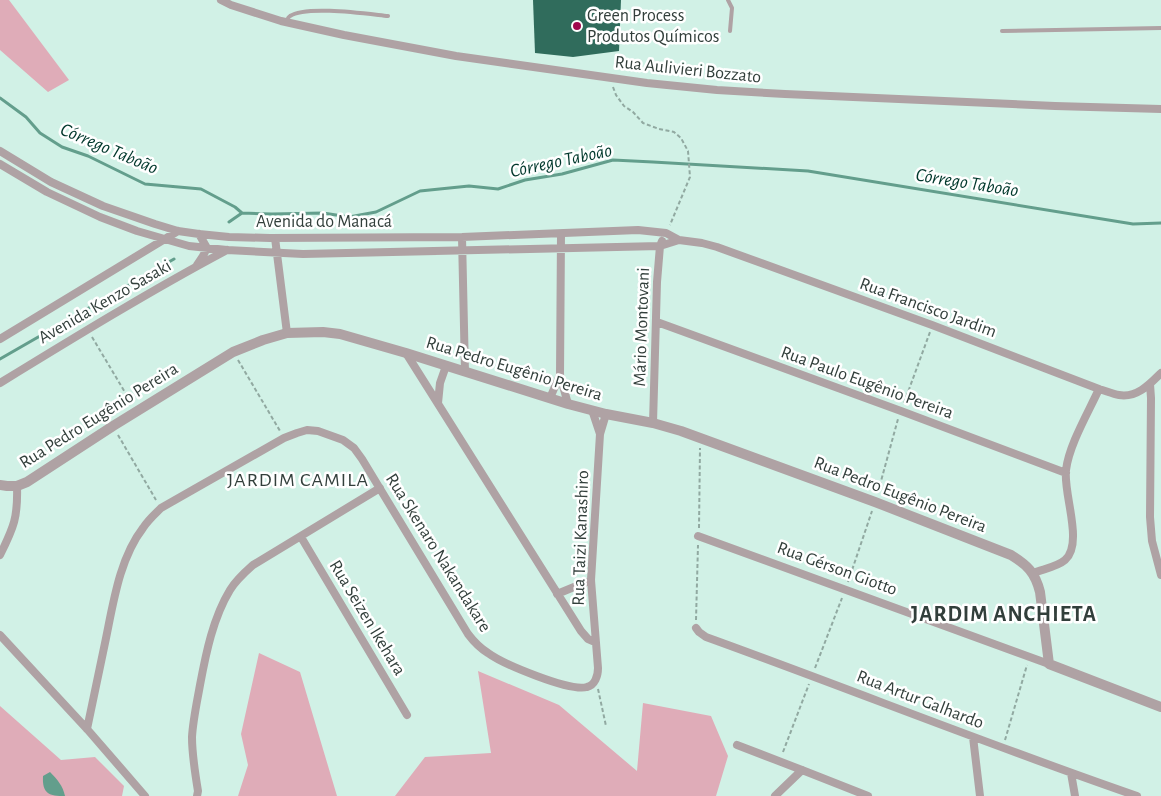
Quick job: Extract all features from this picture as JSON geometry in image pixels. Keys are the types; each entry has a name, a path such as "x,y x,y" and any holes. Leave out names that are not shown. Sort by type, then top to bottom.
{"street":[{"name":"Rua Aulivieri Bozzato","path":"221,0 231,5 286,22 344,36 456,56 647,83 785,94 1161,109"},
{"name":"Avenida do Manacá","path":"0,151 51,182 86,199 147,222 178,231 200,234 275,238 462,237 638,230 666,233"},
{"name":"Avenida do Manacá","path":"0,164 74,206 137,231 188,246 303,254 660,246"},
{"path":"0,339 178,231"},
{"name":"Rua Francisco Jardim","path":"666,233 679,240 717,247 1120,395 1129,395 1140,391 1150,384 1161,372"},
{"name":"Mário Montovani","path":"653,423 657,282 660,246 666,233"},
{"path":"196,267 204,256 206,248 200,234"},
{"path":"561,234 560,375 568,404"},
{"path":"462,237 465,372"},
{"path":"275,238 286,333"},
{"name":"Rua Francisco Jardim","path":"660,246 679,240"},
{"name":"Avenida Kenzo Sasaki","path":"0,383 88,329 227,250"},
{"name":"Rua Paulo Eugênio Pereira","path":"657,322 1066,473"},
{"name":"Rua Pedro Eugênio Pereira","path":"0,485 17,486 40,475 113,426 233,352 286,333 323,332 340,334 406,353 568,404 653,423 700,438 875,502 1011,555 1033,573"},
{"path":"406,353 581,631 588,639 596,642 598,668 596,680"},
{"path":"438,403 440,383 446,366"},
{"path":"550,398 560,375"},
{"path":"1150,384 1150,517 1152,542 1161,575"},
{"path":"1048,664 1040,592 1038,582 1033,573 1056,565 1071,553 1074,540 1066,473 1071,449 1100,389"},
{"name":"Rua Taizi Kanashiro","path":"592,410 600,434"},
{"name":"Rua Taizi Kanashiro","path":"596,642 591,580 600,434 606,414"},
{"name":"Rua Skenaro Nakandakare","path":"88,729 115,592 125,561 141,529 161,508 284,438 307,430 318,431 343,440 354,448 476,645 499,660 521,670 574,688 587,687 596,680"},
{"path":"0,555 15,523 17,486"},
{"path":"197,796 192,738 194,719 206,656 220,609 230,589 253,565 380,488"},
{"name":"Rua Seizen Ikehara","path":"301,536 407,715"},
{"name":"Rua Gérson Giotto","path":"698,536 846,589 1161,707"},
{"path":"557,594 591,580"},
{"name":"Rua Artur Galhardo","path":"696,628 706,637 1137,796"},
{"path":"0,635 88,729 145,796"},
{"path":"973,737 980,796"},
{"path":"737,746 868,796"},
{"path":"775,796 802,770"},
{"path":"1071,773 1075,796"}],"lane":[{"path":"728,0 732,8 730,31"},
{"path":"286,22 290,16 306,10 356,12 388,16"},
{"path":"1002,31 1161,28"}],"path":[{"path":"610,77 616,95 624,106 633,112 643,123 674,132 681,138 688,150 690,177 666,233"},
{"path":"780,762 846,589 875,502 901,411 932,325"},
{"path":"88,329 137,412"},
{"path":"233,352 284,438"},
{"path":"113,426 161,508"},
{"path":"696,628 700,438"},
{"path":"1002,747 1029,657"},
{"path":"596,680 606,726"}],"shaded area":[{"path":"0,0 9,0 69,80 48,92 0,50"},
{"path":"259,653 300,672 337,796 238,796 248,765 241,734"},
{"path":"478,671 559,705 637,771 643,703 711,716 728,756 716,796 395,796 425,757 491,753"},
{"path":"0,706 61,760 95,757 124,786 122,796 0,796"},
{"path":"50,772 63,789 65,796 51,794 45,790 43,776"}],"building":[{"name":"Green Process Produtos Químicos","path":"533,0 621,0 619,51 573,57 535,53"}],"waterway":[{"name":"Córrego Taboão","path":"0,98 26,117 40,133 62,147 88,156 145,184 201,189 235,207 242,213 323,213 349,217 376,212 420,191 469,186 498,189 525,180 562,174 613,160 808,171 1133,224 1161,223"},
{"path":"229,222 242,213"},
{"path":"0,359 174,259"}],"place":[{"name":"Green Process Produtos Químicos","path":"577,26"}],"district":[{"name":"JARDIM CAMILA","path":"298,480"},
{"name":"JARDIM ANCHIETA","path":"1004,614"}]}
